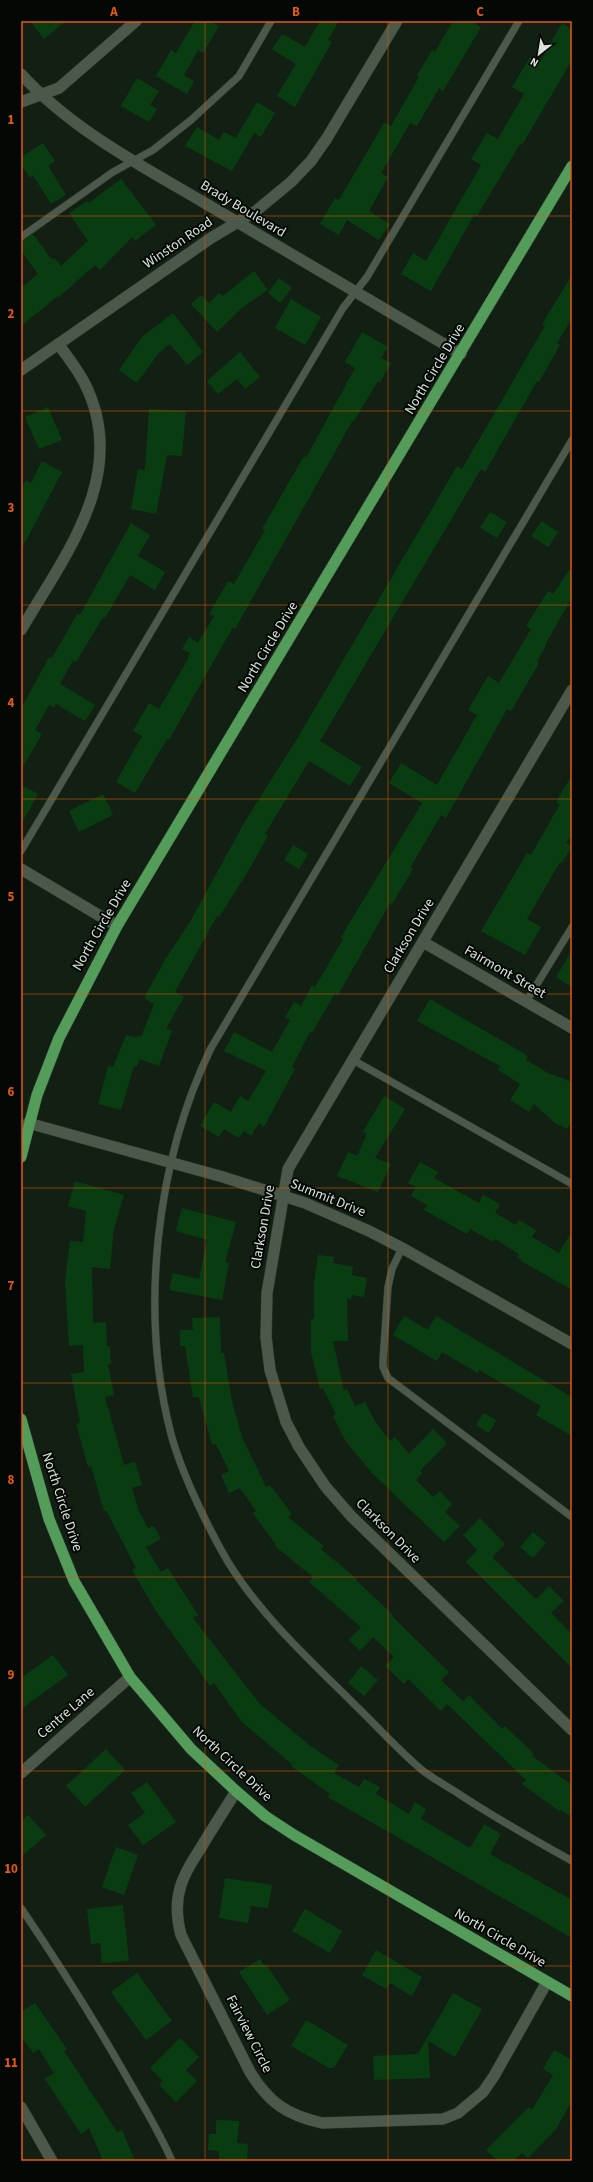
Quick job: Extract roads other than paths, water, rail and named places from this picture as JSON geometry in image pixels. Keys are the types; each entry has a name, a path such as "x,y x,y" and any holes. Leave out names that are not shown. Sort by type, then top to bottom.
{"main road":[{"name":"North Circle Drive","path":"21,1157 28,1123 47,1067 59,1038 117,926 461,354 572,166"},
{"name":"North Circle Drive","path":"21,1419 49,1519 74,1581 130,1677 191,1749 265,1816 308,1844 572,1996"}],"street":[{"path":"21,102 59,88 136,21"},
{"name":"Winston Road","path":"21,370 211,238 237,223 274,196 311,161 331,132 397,21"},
{"name":"Brady Boulevard","path":"21,74 40,95 81,126 134,161 461,354"},
{"path":"21,630 81,527 97,485 100,463 100,440 93,403 75,367 58,344"},
{"name":"Clarkson Drive","path":"572,690 288,1169 267,1293 266,1337 270,1370 277,1397 299,1447 325,1486 351,1516 572,1730"},
{"path":"21,869 117,926"},
{"name":"Fairmont Street","path":"423,942 572,1028"},
{"name":"Summit Drive","path":"28,1123 172,1164 223,1176 284,1196 333,1215 402,1248 572,1344"},
{"name":"Centre Lane","path":"21,1773 130,1677"},
{"name":"Fairview Circle","path":"236,1791 184,1873 179,1889 177,1918 181,1935 250,2072 260,2088 284,2110 304,2119 322,2123 443,2119 458,2113 483,2092 494,2076 547,1982"},
{"path":"21,2107 52,2161"}],"lane":[{"path":"21,237 113,172 153,150 226,89 238,76 271,21"},
{"path":"21,851 334,322 367,277 519,21"},
{"path":"572,440 211,1048 191,1097 172,1164 158,1236 153,1290 162,1388 171,1435 188,1478 228,1561 262,1610 290,1641 423,1770 483,1811 572,1861"},
{"path":"526,1002 572,927"},
{"path":"353,1060 572,1184"},
{"path":"402,1248 390,1277 383,1360 385,1374 388,1378 572,1517"},
{"path":"21,1908 69,1978 163,2141 172,2161"}]}
